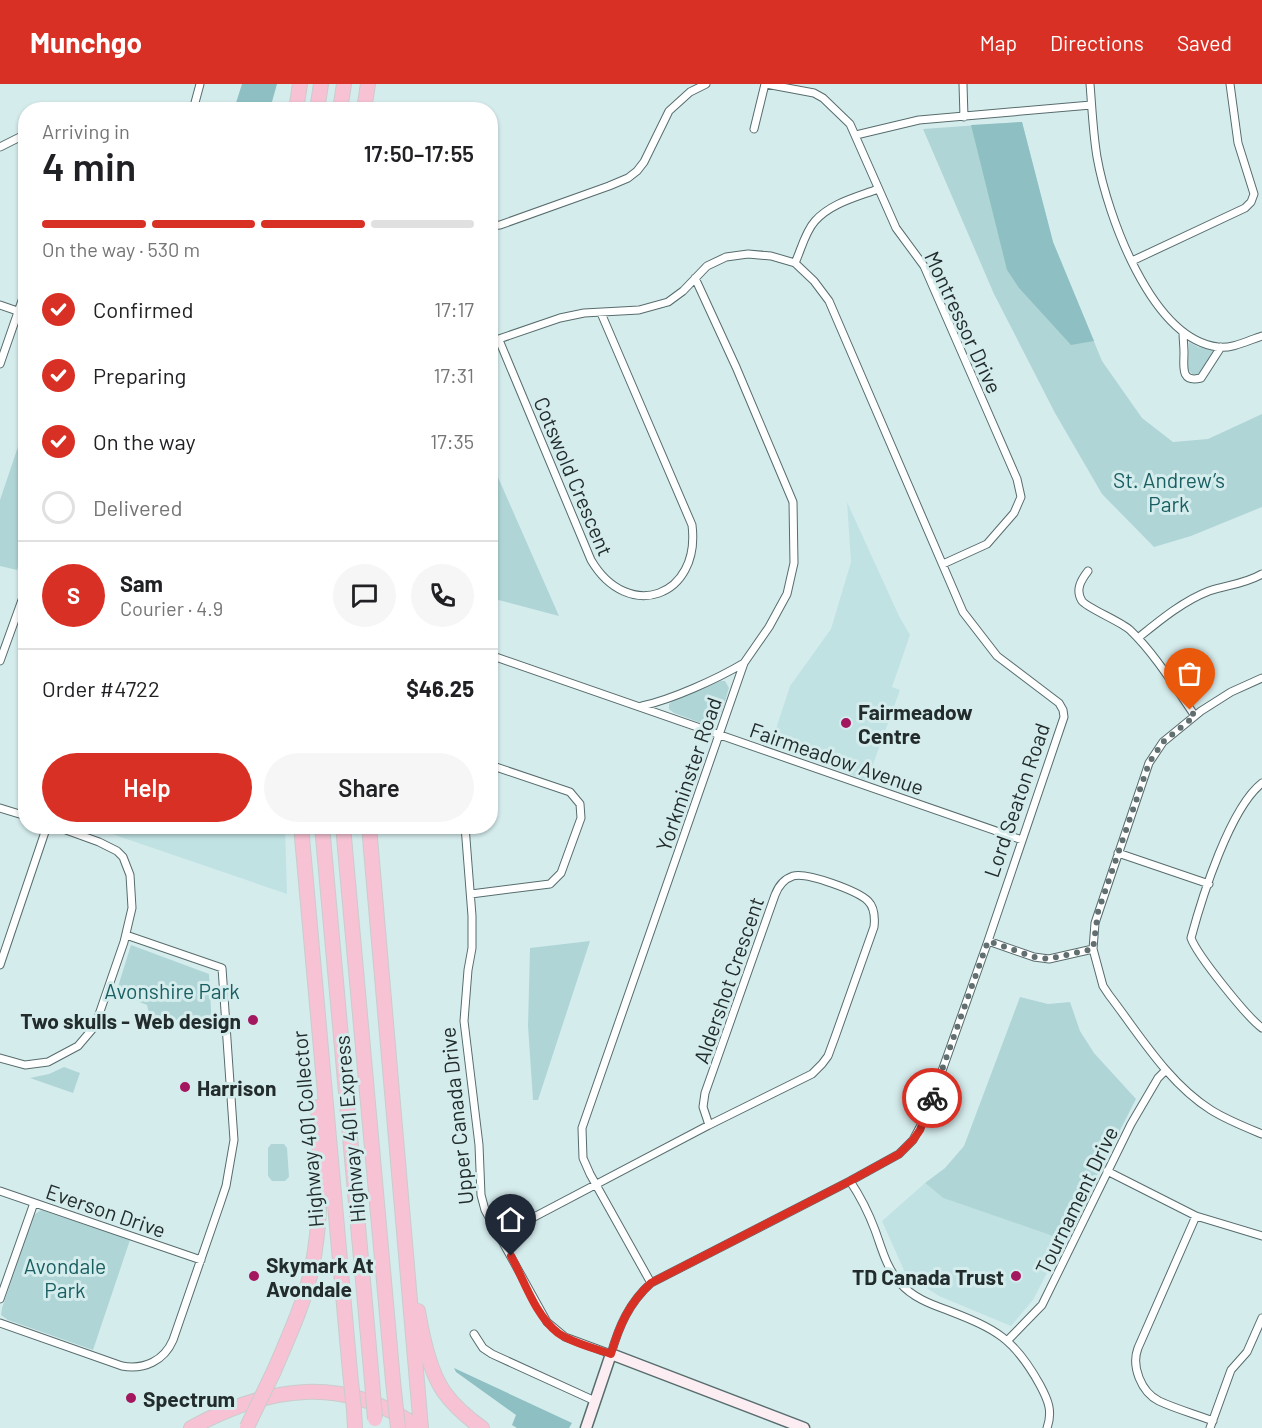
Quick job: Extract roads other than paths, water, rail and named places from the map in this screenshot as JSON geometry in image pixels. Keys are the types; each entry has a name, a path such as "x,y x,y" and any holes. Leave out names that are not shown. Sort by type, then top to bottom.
{"highway":[{"path":"297,102 300,84"},
{"path":"318,102 321,84"},
{"path":"341,102 344,84"},
{"path":"365,102 368,84"},
{"name":"Highway 401 Collector","path":"302,834 355,1428"},
{"name":"Highway 401 Express","path":"323,834 375,1423"},
{"name":"Highway 401 Express","path":"344,834 398,1428"},
{"path":"370,834 420,1428"},
{"path":"250,1428 295,1322 309,1280 319,1204 316,1072 300,888 303,847"},
{"path":"405,1235 420,1323 431,1364 443,1392 467,1417 482,1428"},
{"path":"191,1428 246,1402 274,1395 312,1392 363,1400 388,1409 420,1428"}],"street":[{"path":"195,102 201,84"},
{"path":"498,225 628,178 644,162 669,111 690,92 706,84"},
{"path":"754,129 766,84"},
{"name":"Montressor Drive","path":"766,84 814,93 823,98 843,115 856,135 896,228 924,266 1020,488 1021,496 1018,506 987,544 943,564"},
{"path":"963,84 964,117"},
{"path":"1090,84 1097,159 1113,214 1132,261 1156,305 1183,332 1200,341 1221,347 1262,336"},
{"path":"1132,261 1245,208 1251,202 1254,194 1238,143 1230,84"},
{"path":"856,135 919,120 1091,105"},
{"path":"0,147 18,139"},
{"path":"499,340 560,318 639,310 668,303 707,266 726,257 748,254 771,256 795,263 814,222 832,207 878,189"},
{"name":"Lord Seaton Road","path":"586,1428 626,1312 638,1295 651,1283 899,1154 920,1130 988,941 1064,717 1063,710 1054,699 993,652 963,612 829,301 814,281 795,263"},
{"name":"Yorkminster Road","path":"651,1283 596,1185 584,1158 582,1128 744,663 769,627 787,594 794,563 793,502 736,367 695,278"},
{"path":"0,305 18,312"},
{"name":"Cotswold Crescent","path":"499,340 579,533 598,572 615,588 626,594 649,596 667,589 688,568 694,540 692,525 601,313"},
{"path":"0,364 18,322"},
{"path":"1183,332 1182,368 1188,377 1195,380 1201,378 1221,347"},
{"path":"1088,571 1079,586 1084,604 1119,622 1138,638 1195,716"},
{"path":"1138,638 1198,596 1251,580 1262,574"},
{"path":"0,661 18,611"},
{"name":"Fairmeadow Avenue","path":"498,658 1022,840"},
{"path":"642,706 661,702 744,663"},
{"path":"1262,678 1231,692 1195,716 1163,742 1156,752 1147,771 1095,923 1093,949 1103,986 1108,995 1166,1070 1209,1109 1262,1134"},
{"path":"471,894 550,884 561,873 581,818 580,804 570,792 498,768"},
{"path":"1262,783 1237,812 1227,833 1191,938 1250,1017 1262,1028"},
{"path":"0,808 18,814"},
{"path":"0,965 44,834"},
{"path":"0,1058 25,1065 48,1062 78,1047 95,1026 126,935 132,908 130,875 123,857 117,851 77,834"},
{"name":"Upper Canada Drive","path":"466,834 471,894 472,948 465,1011 466,1040 479,1145 481,1195 485,1210 547,1322 565,1337 804,1428"},
{"path":"1118,853 1209,884"},
{"name":"Aldershot Crescent","path":"500,1236 709,1125 812,1074 828,1056 874,927 875,916 872,907 860,895 807,875 792,876 783,880 775,896 705,1093 703,1107 709,1125"},
{"path":"0,1323 122,1366 135,1367 148,1364 161,1357 171,1346 226,1186 234,1140 222,968 126,935"},
{"path":"988,941 1034,957 1048,959 1093,949"},
{"name":"Tournament Drive","path":"1008,1340 1042,1305 1144,1100 1166,1070"},
{"path":"1107,1171 1196,1216 1262,1236"},
{"path":"850,1181 869,1218 885,1261 900,1284 918,1298 981,1323 1008,1340 1024,1360 1049,1404 1050,1416 1047,1428"},
{"name":"Everson Drive","path":"0,1191 201,1260"},
{"path":"0,1299 34,1203"},
{"path":"1196,1216 1138,1348 1135,1361 1137,1373 1149,1394 1158,1401 1212,1424 1231,1371 1247,1352 1262,1318"},
{"path":"474,1334 483,1348 492,1354 595,1401"}],"place":[{"name":"Fairmeadow Centre","path":"846,723"},
{"name":"Two skulls - Web design","path":"253,1020"},
{"name":"Harrison","path":"185,1087"},
{"name":"Skymark At Avondale","path":"254,1276"},
{"name":"TD Canada Trust","path":"1016,1276"},
{"name":"Spectrum","path":"131,1398"}],"park label":[{"name":"St. Andrew’s Park","path":"1169,491"},
{"name":"Avonshire Park","path":"172,990"},
{"name":"Avondale Park","path":"65,1277"}]}
